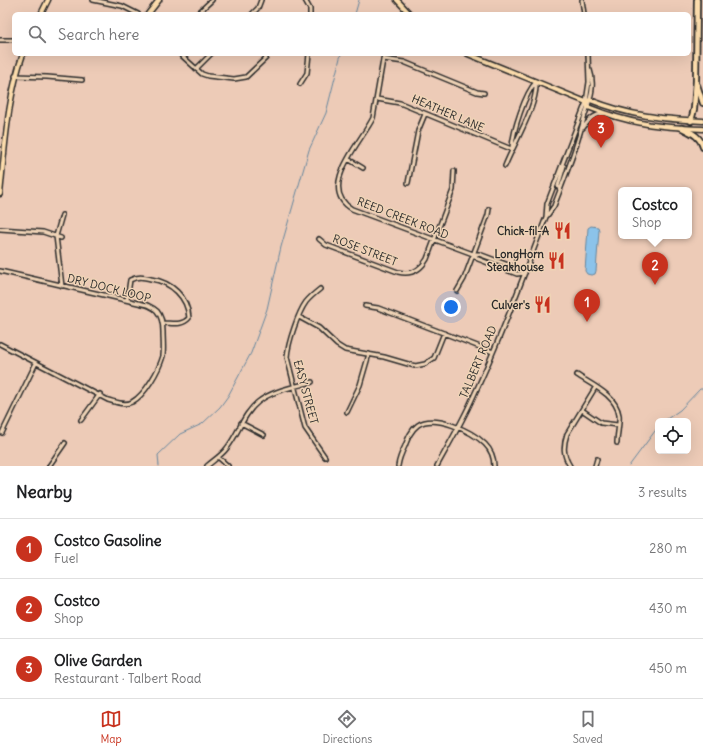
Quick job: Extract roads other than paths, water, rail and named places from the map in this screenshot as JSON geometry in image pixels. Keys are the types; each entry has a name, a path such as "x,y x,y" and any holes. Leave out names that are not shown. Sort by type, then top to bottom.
{"highway":[{"path":"691,120 694,109 696,81 698,0"},
{"path":"696,81 703,103"},
{"path":"682,128 697,137 701,141 703,147"}],"main road":[{"path":"41,12 48,0"},
{"path":"150,12 159,0"},
{"path":"397,0 408,12"},
{"path":"0,194 8,112 15,76 22,56"},
{"path":"473,56 586,102 588,107 606,114 641,124 703,129"},
{"path":"586,102 590,100 614,109 637,115 703,121"}],"street":[{"path":"93,0 110,1 134,12"},
{"path":"199,12 212,0"},
{"path":"254,12 262,0"},
{"path":"305,0 310,12"},
{"path":"582,0 584,12"},
{"path":"0,40 12,40"},
{"path":"182,56 196,69 208,76 240,79 251,73 266,58"},
{"path":"196,69 209,56"},
{"path":"300,84 307,73 309,56"},
{"name":"REED CREEK ROAD","path":"384,56 375,111 372,121 348,159 338,187 338,194 341,200 346,205 473,254 478,259 517,274 525,273"},
{"path":"588,56 589,68"},
{"path":"383,59 404,62 477,92 484,93"},
{"name":"TALBERT ROAD","path":"437,466 458,428 493,352 546,217 554,206 582,129 590,100 592,84 589,68"},
{"name":"TALBERT ROAD","path":"546,217 547,204 586,102 589,85 589,68"},
{"path":"15,76 82,80"},
{"path":"511,149 512,141 530,88 536,82"},
{"path":"505,166 511,149 524,126 537,90 536,82"},
{"name":"HEATHER LANE","path":"377,99 397,102 511,149"},
{"path":"408,183 418,131 425,114"},
{"path":"582,129 594,116 606,114"},
{"path":"560,190 558,188 558,184 567,152"},
{"path":"348,159 363,168"},
{"name":"ROSE STREET","path":"319,239 326,245 405,274 418,270 423,265 434,240 453,190 454,171"},
{"path":"457,291 464,279 489,209"},
{"path":"62,215 56,236 62,286"},
{"path":"0,229 36,231 61,238"},
{"name":"DRY DOCK LOOP","path":"0,271 127,300 154,308 158,312 163,324 164,348 162,357 152,380 139,397 131,403 120,404 108,400 100,394 0,344"},
{"path":"127,300 130,280 136,277 155,279 173,288 186,303 189,318 180,324 163,324"},
{"name":"EASY STREET","path":"320,289 306,301 288,347 287,357 305,428 325,457"},
{"path":"366,306 378,308 493,352"},
{"path":"299,317 319,328 340,347 349,351 384,357 409,365 422,366 434,358 444,333"},
{"path":"346,412 360,384 368,354"},
{"path":"2,433 36,363"},
{"path":"577,376 614,401 618,414 617,443"},
{"path":"207,466 218,458 228,446 249,411 258,402 277,392 312,382"},
{"path":"570,466 564,452 567,434 596,388"},
{"path":"82,420 100,394"},
{"path":"582,410 602,423 618,425"},
{"path":"398,466 399,458 408,437 414,428 427,421 436,421 473,434 486,444 492,455 494,466"},
{"path":"241,423 264,435"},
{"path":"49,466 65,443"},
{"path":"218,458 228,466"},
{"path":"595,466 597,459"}],"water":[{"path":"591,226 598,227 599,230 596,271 595,274 591,275 587,274 585,271 588,228"}],"waterway":[{"path":"356,12 359,0"},
{"path":"159,466 158,455 180,434 202,424 220,407 228,396 251,353 267,309 281,247 309,150 326,113 340,56"},
{"path":"668,418 680,410 700,389 703,389"},
{"path":"629,466 655,431"}],"place":[{"name":"Olive Garden","path":"601,148"},
{"name":"Chick-fil-A","path":"562,231"},
{"name":"LongHorn Steakhouse","path":"557,260"},
{"name":"Costco","path":"655,285"},
{"name":"Culver's","path":"543,305"},
{"name":"Costco Gasoline","path":"587,322"}]}
